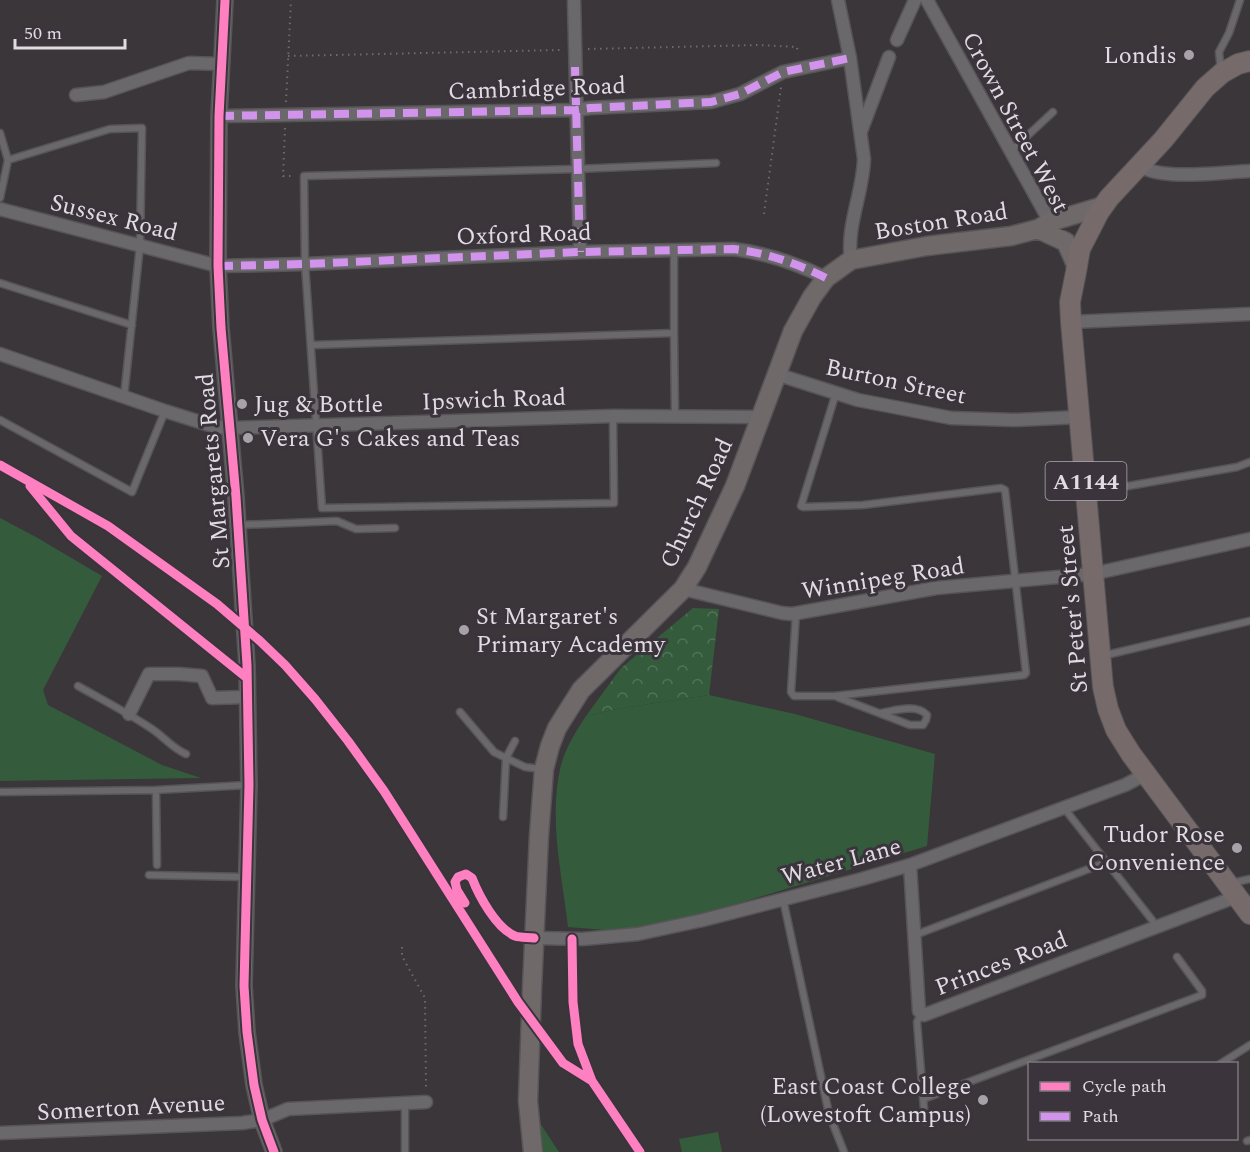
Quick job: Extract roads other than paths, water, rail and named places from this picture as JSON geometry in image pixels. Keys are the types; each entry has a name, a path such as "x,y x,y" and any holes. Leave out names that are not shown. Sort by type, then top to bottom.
{"main road":[{"name":"St Peter's Street","path":"1250,45 1237,66 1205,88 1140,166 1103,206 1080,249 1071,302 1092,574 1103,687 1108,709 1116,730 1146,774 1250,914"},
{"name":"Boston Road","path":"851,260 927,246 1011,236 1046,228 1103,206"},
{"path":"1046,228 1065,242 1077,267"},
{"name":"Church Road","path":"532,1152 528,1101 539,835 544,769 557,728 581,690 682,589 697,567 735,486 793,332 812,297 826,278 851,260"}],"street":[{"name":"St Margarets Road","path":"225,0 219,116 219,266 221,328 247,665 249,785 244,986 254,1085 262,1120 274,1152"},
{"path":"574,0 580,252"},
{"path":"838,0 850,58 861,132 863,176 851,234 851,260"},
{"path":"897,40 915,0"},
{"name":"Crown Street West","path":"927,0 1011,151 1046,228"},
{"path":"861,132 889,57"},
{"name":"Cambridge Road","path":"219,116 576,110 711,102 740,94 783,72 850,58"},
{"path":"76,95 104,92 189,63 222,64"},
{"path":"1140,166 1165,175 1250,171"},
{"name":"Sussex Road","path":"0,209 219,266"},
{"name":"Oxford Road","path":"219,266 580,252 733,249 758,252 796,263 826,278"},
{"path":"1071,322 1250,314"},
{"name":"Ipswich Road","path":"0,354 216,427 318,426 613,416 760,417"},
{"name":"Burton Street","path":"776,374 836,393 951,418 1014,420 1080,417"},
{"name":"Winnipeg Road","path":"682,589 782,613 796,613 936,588 1092,574 1250,539"},
{"path":"129,714 149,674 202,676 212,698 247,697"},
{"name":"Water Lane","path":"534,938 583,939 639,934 783,899 910,864 1125,785 1146,774"},
{"name":"Princes Road","path":"910,864 921,1014 924,1015 1156,925 1233,890"},
{"name":"Somerton Avenue","path":"0,1134 262,1120 288,1109 426,1102"}],"lane":[{"path":"1237,66 1219,52 1229,33 1240,0"},
{"path":"1011,151 1053,112"},
{"path":"8,160 110,129 142,128 140,245 124,397"},
{"path":"0,133 8,160 0,198"},
{"path":"613,416 614,502 322,508 305,264 304,176 716,163"},
{"path":"674,251 675,416"},
{"path":"0,283 132,325"},
{"path":"312,345 674,333"},
{"path":"796,613 792,695 834,696 1026,673 1005,490 1002,488 863,505 801,506 836,393"},
{"path":"0,420 132,492 165,411"},
{"path":"1087,493 1250,462"},
{"path":"238,525 337,521 356,529 395,528"},
{"path":"1100,657 1250,621"},
{"path":"78,686 129,714 154,730 172,747 186,754"},
{"path":"834,696 880,713 916,726 923,725 927,720 927,715 919,709 880,713"},
{"path":"460,712 494,752 525,767 544,769"},
{"path":"503,817 506,758 516,741"},
{"path":"0,792 156,790 249,785"},
{"path":"156,790 157,865"},
{"path":"1063,808 1156,925"},
{"path":"915,935 1107,862"},
{"path":"149,875 247,877"},
{"path":"1233,890 1250,879"},
{"path":"783,899 829,1114 844,1152"},
{"path":"923,1100 1202,995 1202,991 1177,957"},
{"path":"921,1014 917,1022 925,1121"},
{"path":"1223,1062 1250,1045"},
{"path":"405,1102 405,1152"}],"place":[{"name":"Londis","path":"1189,55"},
{"name":"Jug & Bottle","path":"242,404"},
{"name":"Vera G's Cakes and Teas","path":"248,438"},
{"name":"St Margaret's Primary Academy","path":"464,630"},
{"name":"Tudor Rose Convenience","path":"1237,848"},
{"name":"East Coast College (Lowestoft Campus)","path":"983,1100"}]}
